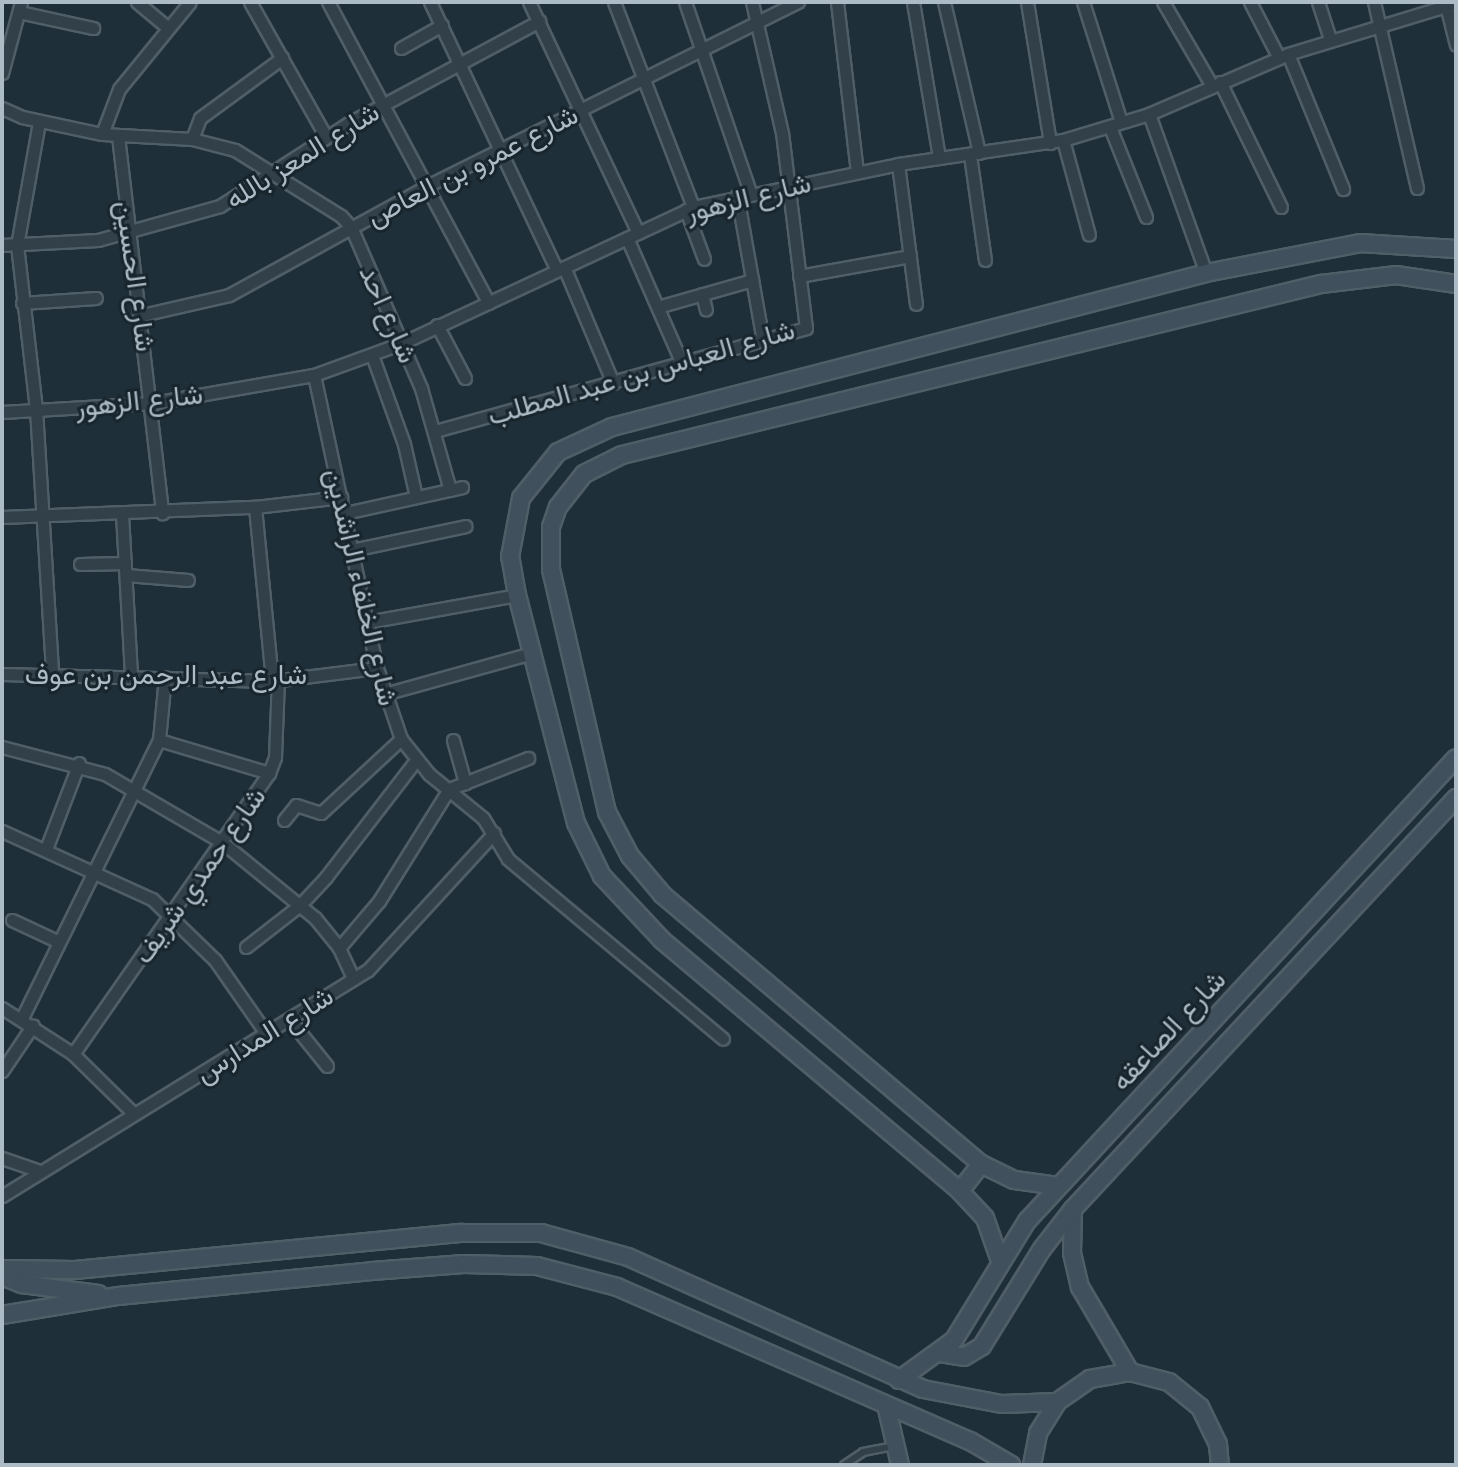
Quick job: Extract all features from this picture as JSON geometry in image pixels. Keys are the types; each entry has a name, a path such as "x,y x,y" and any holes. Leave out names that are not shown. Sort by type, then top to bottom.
{"street":[{"path":"137,2 167,27"},
{"path":"102,134 119,89 190,2"},
{"path":"250,2 326,137"},
{"path":"328,2 429,185 489,303"},
{"path":"430,2 613,383"},
{"path":"529,2 581,110 682,363"},
{"path":"614,2 644,78 704,259"},
{"path":"685,2 704,48 750,192"},
{"name":"شارع العباس بن عبد المطلب","path":"435,431 806,328 782,133 752,2"},
{"name":"شارع عمرو بن العاص","path":"142,315 229,295 429,185 798,2"},
{"path":"837,2 857,172"},
{"path":"913,2 939,158"},
{"path":"944,2 975,154 985,260"},
{"path":"1027,2 1056,141 1089,235"},
{"path":"1083,2 1116,124 1146,217"},
{"path":"1163,2 1216,84 1281,207"},
{"path":"1250,2 1284,56 1343,189"},
{"path":"1318,2 1330,39"},
{"path":"1374,2 1417,188"},
{"path":"1451,4 1456,45"},
{"name":"شارع الزهور","path":"2,412 153,403 314,375 402,343 689,208 750,192 898,164 1056,141 1149,114 1330,39 1451,4"},
{"path":"2,12 19,10 93,28"},
{"path":"2,73 19,10"},
{"name":"شارع المعز بالله","path":"2,245 131,234 220,206 278,172 326,137 539,21"},
{"path":"401,48 442,25"},
{"path":"192,139 200,118 282,58"},
{"name":"شارع احد","path":"2,108 39,122 102,134 192,139 235,150 278,172 351,227 402,343 456,488 416,497"},
{"path":"1149,114 1206,273"},
{"path":"39,122 17,245 36,409 52,674"},
{"name":"شارع الحسين","path":"118,136 153,403 162,513"},
{"path":"898,164 916,304"},
{"path":"737,195 763,341"},
{"path":"999,1258 985,1218 960,1191 619,899 576,823 517,595 510,557 521,498 537,473 583,436 1206,273 1360,243 1456,249"},
{"path":"799,276 910,256"},
{"path":"1058,1186 1014,1180 981,1164 662,894 630,856 607,812 551,569 551,527 558,507 584,474 622,455 1321,284 1396,275 1456,284"},
{"path":"661,306 752,280"},
{"path":"702,294 706,310"},
{"path":"22,303 96,298"},
{"path":"437,325 465,378"},
{"path":"345,513 416,497 404,444 372,355"},
{"name":"شارع الخلفاء الراشدين","path":"314,375 377,668 401,739 416,760 494,833 508,859 723,1039"},
{"path":"2,517 162,513 341,497"},
{"name":"شارع حمدي شريف","path":"73,1054 223,843 269,773 275,757 275,680 255,507"},
{"path":"122,514 131,676"},
{"path":"352,550 466,526"},
{"path":"80,564 188,580"},
{"path":"367,622 517,595"},
{"path":"384,694 532,653"},
{"name":"شارع عبد الرحمن بن عوف","path":"2,674 275,680 377,668"},
{"path":"22,1018 159,740 165,677"},
{"path":"284,820 296,805 321,813 401,739"},
{"path":"159,740 269,773"},
{"path":"453,740 465,783"},
{"path":"2,747 79,763 135,789 223,843 300,905 339,948 353,978"},
{"path":"339,948 379,901 449,789 528,758"},
{"name":"شارع الصاعقه","path":"899,1380 915,1364 940,1353 960,1332 999,1258 1058,1186 1456,758"},
{"path":"246,947 300,905 349,851 416,760"},
{"path":"46,849 79,763"},
{"name":"شارع الصاعقه","path":"940,1353 964,1357 982,1346 1042,1249 1073,1209 1456,798"},
{"path":"2,831 95,869 173,915 215,960 266,1033"},
{"name":"شارع المدارس","path":"2,1196 133,1113 290,1020 375,964 494,833"},
{"path":"12,920 59,942"},
{"path":"2,1008 33,1025 73,1054 133,1113"},
{"path":"290,1020 327,1066"},
{"path":"2,1071 33,1025"},
{"path":"2,1158 39,1171"},
{"path":"960,1191 981,1164"},
{"path":"1073,1209 1072,1253 1080,1287 1130,1372"},
{"path":"2,1269 75,1270 502,1231 571,1239 628,1257 899,1380 974,1401 1057,1402"},
{"path":"369,1242 372,1271"},
{"path":"2,1315 118,1296 372,1271 501,1263 564,1271 617,1287 887,1409 970,1441 1011,1465"},
{"path":"2,1276 42,1288 118,1296"},
{"path":"1032,1465 1038,1433 1057,1402 1090,1379 1130,1372 1169,1382 1200,1407 1218,1444 1220,1465"},
{"path":"887,1409 893,1446 900,1465"}],"lane":[{"path":"844,1465 863,1452 893,1446"}]}
